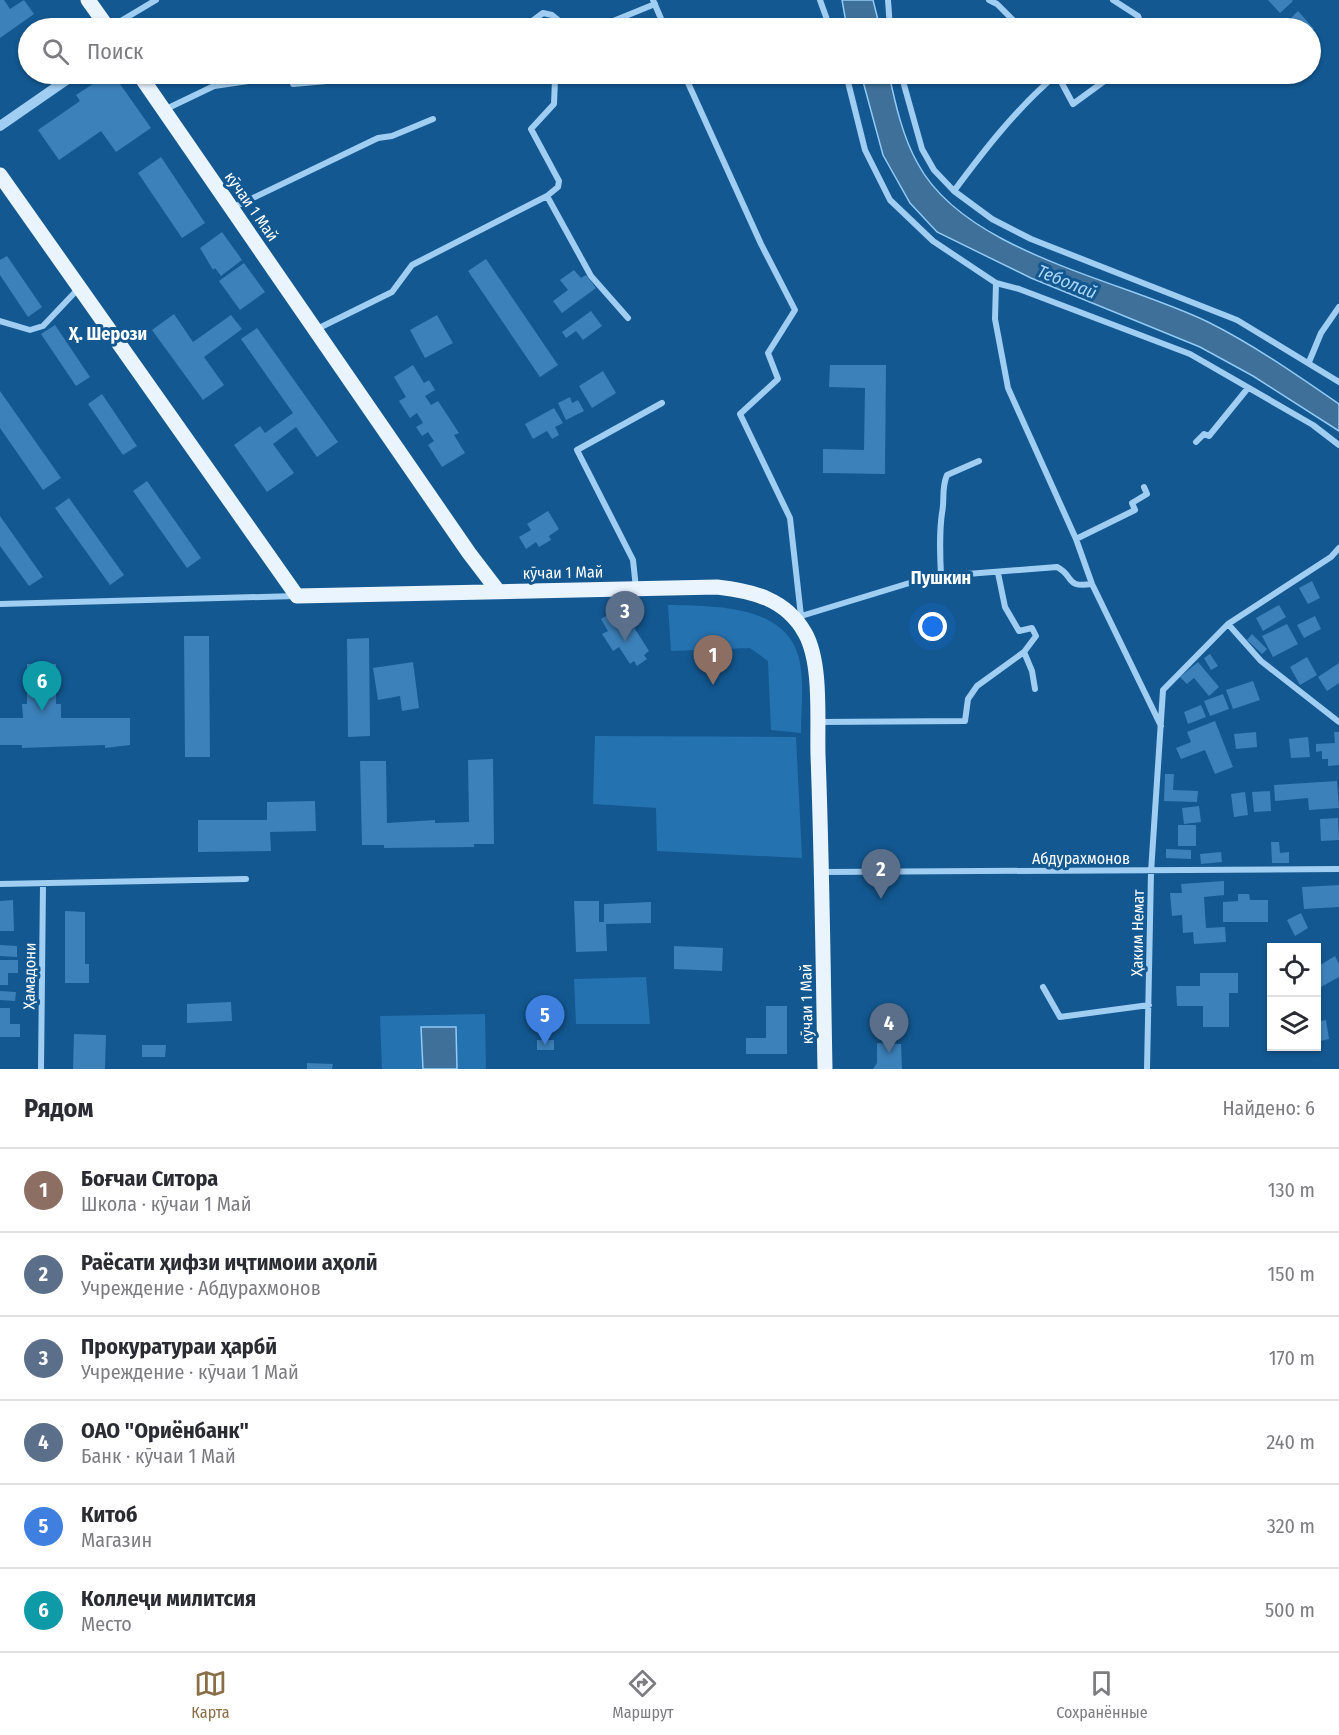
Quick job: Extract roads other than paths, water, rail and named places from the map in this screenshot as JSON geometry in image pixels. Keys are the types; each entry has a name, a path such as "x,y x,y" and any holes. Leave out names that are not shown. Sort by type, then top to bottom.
{"main road":[{"path":"88,0 102,18"},
{"name":"кӯчаи 1 Май","path":"146,84 469,553 498,591 717,586 765,596 798,617 813,657 817,722 825,1069"},
{"path":"0,175 297,596 498,591"}],"street":[{"path":"126,18 156,0"},
{"path":"820,0 826,18"},
{"path":"888,0 889,18"},
{"path":"989,0 997,4 1011,18"},
{"path":"1113,0 1139,18"},
{"path":"618,18 654,2 661,18"},
{"path":"537,18 543,14 556,18"},
{"path":"0,126 61,84"},
{"path":"164,110 214,86 227,84"},
{"path":"316,330 392,292 412,265 547,196 558,187 559,181 531,129 554,104 555,84"},
{"path":"689,84 761,244 795,310 768,353 778,379 740,414 790,518 798,617 886,589 941,576 1057,567 1063,570 1071,583 1078,586 1092,584"},
{"path":"848,84 865,150 890,200 933,241 996,284 1019,289 1190,354 1313,425 1339,445"},
{"path":"905,84 922,148 934,170 954,191 992,219 1031,239 1237,321 1339,382"},
{"path":"954,191 991,142 1044,84"},
{"path":"1062,84 1073,104 1100,84"},
{"path":"231,208 378,138 392,136 433,119"},
{"path":"547,196 591,276 628,318"},
{"path":"996,284 994,319 1008,388 1076,539 1092,584 1161,726"},
{"path":"0,321 30,330 43,326 80,288"},
{"path":"1309,362 1321,333 1339,307"},
{"path":"1196,442 1204,434 1209,436 1248,387"},
{"path":"636,588 633,560 577,450 662,403"},
{"path":"941,576 939,525 943,511 942,488 947,475 979,461"},
{"path":"1076,539 1135,510 1132,503 1147,494 1144,487"},
{"name":"Ҳаким Немат","path":"1147,1069 1151,872 1163,690 1228,624 1331,557 1339,548"},
{"path":"817,722 965,720 968,699 977,686 1024,652 1036,636 1032,628 1019,631 1005,607 998,573"},
{"path":"0,604 297,596"},
{"path":"1228,624 1261,661 1339,722"},
{"path":"1024,652 1032,671 1035,689"},
{"name":"Абдурахмонов","path":"822,873 1339,869"},
{"path":"0,884 246,879"},
{"name":"Ҳамадони","path":"41,1069 44,884"},
{"path":"1043,987 1060,1017 1149,1005"}],"water":[{"path":"842,0 873,0 878,18 845,18"},
{"name":"Теболай","path":"864,84 891,84 904,132 918,164 941,195 971,220 1008,242 1049,261 1173,307 1242,340 1339,404 1339,431 1253,376 1200,347 1031,278 937,232 910,203 883,155"},
{"path":"421,1027 456,1027 457,1069 423,1069"}],"place":[{"name":"Прокуратураи ҳарбӣ","path":"625,641"},
{"name":"Боғчаи Ситора","path":"713,685"},
{"name":"Коллеҷи милитсия","path":"42,711"},
{"name":"Раёсати ҳифзи иҷтимоии аҳолӣ","path":"881,899"},
{"name":"Китоб","path":"545,1045"},
{"name":"ОАО \"Ориёнбанк\"","path":"889,1053"}],"district":[{"name":"Ҳ. Шерози","path":"108,334"},
{"name":"Пушкин","path":"941,578"}]}
